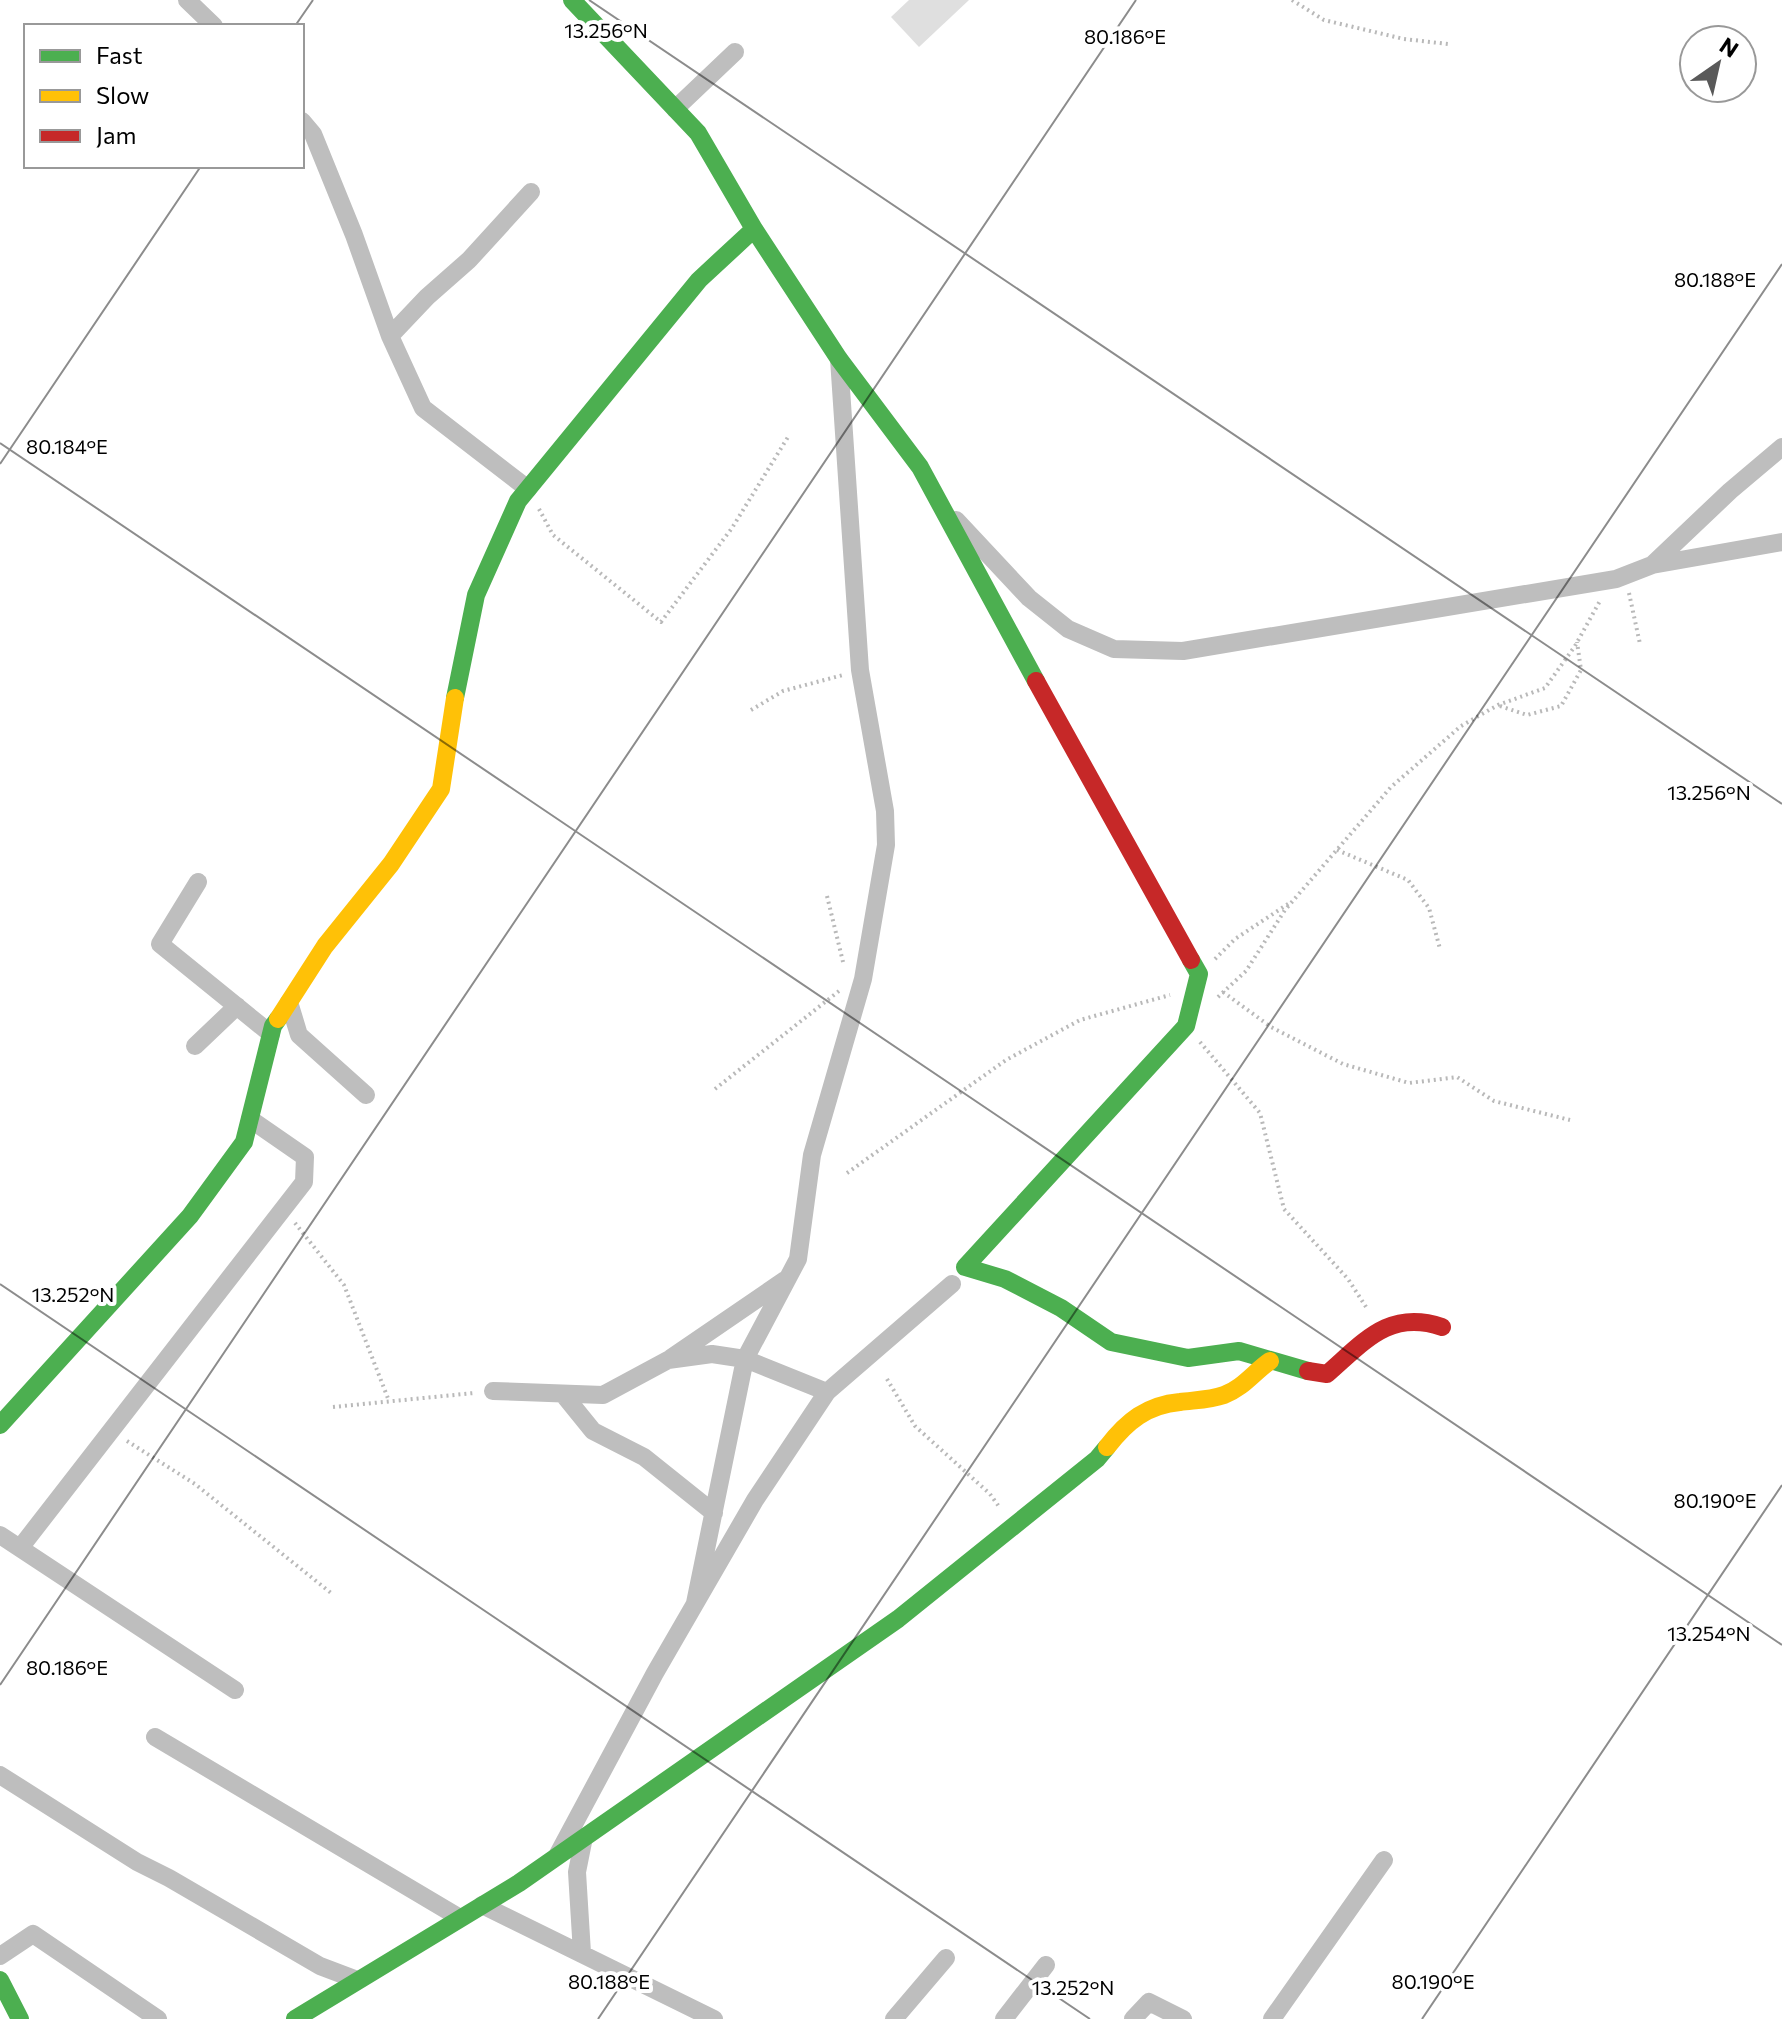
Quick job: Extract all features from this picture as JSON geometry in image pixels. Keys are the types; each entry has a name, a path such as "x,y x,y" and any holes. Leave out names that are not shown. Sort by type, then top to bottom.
{"street":[{"path":"187,0 212,24"},
{"path":"572,0 698,133 754,229 839,359 920,467 1197,981 1186,1026 965,1267 1005,1279 1061,1308 1111,1342 1188,1358 1239,1351 1298,1370 1327,1374 1380,1329 1421,1320 1442,1327"},
{"path":"675,109 735,52"},
{"path":"304,123 313,134 390,336 423,408 528,489"},
{"path":"390,336 427,297 469,260 531,192"},
{"path":"0,1425 190,1216 244,1142 273,1026 325,946 391,864 441,789 454,703 476,595 518,501 699,280 754,229"},
{"path":"695,1603 745,1359 798,1259 812,1155 886,845 885,811 860,670 839,359"},
{"path":"1652,565 1782,447"},
{"path":"937,498 1029,598 1068,629 1114,649 1183,651 1618,577 1652,565 1782,542"},
{"path":"198,882 160,944 271,1034"},
{"path":"289,1002 299,1035 366,1095"},
{"path":"195,1046 237,1006"},
{"path":"20,1548 304,1182 305,1157 250,1119"},
{"path":"493,1391 603,1395 668,1360 787,1278"},
{"path":"557,1856 695,1603 755,1500 827,1392 952,1284"},
{"path":"668,1360 712,1354 745,1359 827,1392"},
{"path":"295,2019 557,1856 898,1619 1097,1459 1121,1429 1139,1413 1162,1404 1194,1402 1233,1392 1270,1361"},
{"path":"563,1394 593,1431 644,1457 714,1513"},
{"path":"0,1535 235,1690"},
{"path":"155,1737 460,1918"},
{"path":"0,1775 137,1862 320,1966 357,1980"},
{"path":"582,1953 577,1872 584,1837"},
{"path":"1272,2019 1384,1860"},
{"path":"482,1905 714,2019"},
{"path":"0,1956 33,1934 158,2019"},
{"path":"894,2019 946,1958"},
{"path":"1004,2019 1046,1965"},
{"path":"1,1985 20,2019"},
{"path":"1133,2019 1149,2002 1183,2019"}],"path":[{"path":"1292,0 1324,20 1404,39 1448,44"},
{"path":"528,489 553,535 661,622 732,528 788,437"},
{"path":"1214,1000 1246,971 1295,898 1391,787 1461,726 1498,705 1545,688 1618,577"},
{"path":"1618,577 1640,644"},
{"path":"1498,705 1527,715 1561,706 1581,670 1577,642"},
{"path":"751,710 783,691 860,670"},
{"path":"1337,850 1408,880 1429,908 1440,949"},
{"path":"715,1089 854,971 827,896"},
{"path":"847,1173 1006,1060 1080,1020 1197,981 1235,939 1295,898"},
{"path":"1223,992 1271,1027 1343,1064 1409,1083 1457,1077 1494,1101 1570,1120"},
{"path":"1186,1026 1260,1113 1284,1209 1348,1279 1380,1329"},
{"path":"283,1208 344,1285 389,1401"},
{"path":"887,1379 915,1426 990,1494 1012,1527"},
{"path":"333,1407 493,1391"},
{"path":"111,1432 195,1484 331,1593"}],"building":[{"path":"909,0 969,0 919,47 891,17"}],"traffic: fast":[{"path":"455,698 476,595 518,501 699,280 754,229 698,133 572,0"},
{"path":"754,229 839,359 920,467 1036,681"},
{"path":"1191,960 1199,974 1186,1026 965,1267 1005,1279 1061,1308 1111,1342 1188,1358 1239,1351 1308,1371"},
{"path":"0,1425 190,1216 244,1142 273,1026 278,1019"},
{"path":"295,2019 519,1883 898,1619 1097,1459 1107,1447"},
{"path":"0,1980 20,2019"}],"traffic: slow":[{"path":"278,1019 325,946 391,864 441,789 455,698"},
{"path":"1107,1447 1122,1429 1148,1411 1168,1404 1224,1395 1243,1384 1270,1361"}],"traffic: jam":[{"path":"1036,681 1191,960"},
{"path":"1308,1371 1327,1374 1366,1340 1392,1326 1407,1322 1442,1327"}]}
